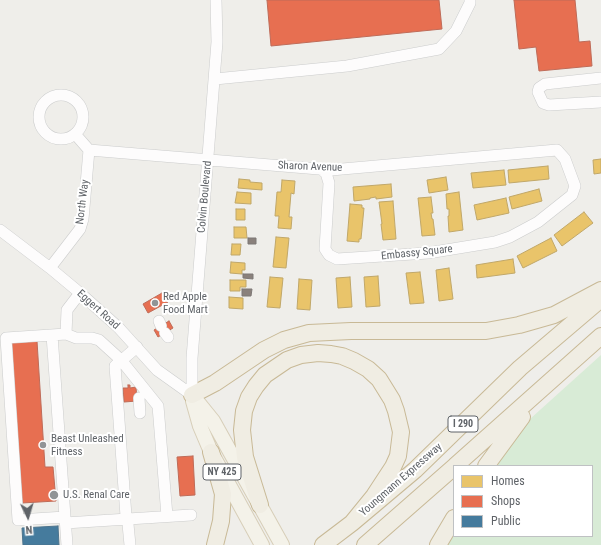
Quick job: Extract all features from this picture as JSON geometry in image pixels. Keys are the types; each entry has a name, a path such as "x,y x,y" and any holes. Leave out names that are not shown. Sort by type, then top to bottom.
{"highway":[{"path":"192,395 215,383 264,350 284,340 309,333 351,331 486,331 519,325 554,315 601,290"},
{"name":"Youngmann Expressway","path":"323,545 352,523 415,470 520,368 601,299"},
{"name":"I 290","path":"457,465 601,336"},
{"path":"260,505 245,457 242,430 244,410 248,397 265,375 287,360 301,355 318,353 342,356 368,369 379,379 392,400 401,432 398,456 393,467 374,496 352,523"},
{"path":"487,465 548,384"},
{"path":"211,452 223,494 221,521 215,545"},
{"name":"I 290","path":"365,545 453,469"},
{"path":"438,545 453,520"}],"main road":[{"name":"NY 425","path":"192,395 200,426 211,452 262,545"},
{"path":"192,395 213,420 282,545"}],"street":[{"name":"Colvin Boulevard","path":"192,395 192,358 215,79 217,42 216,0"},
{"path":"215,79 347,66 438,49 456,32 470,3 470,0"},
{"path":"601,78 545,84 539,88 539,94 543,103 550,105 601,102"},
{"path":"64,95 74,99 78,103 81,108 83,119 82,125 75,134 71,137 60,139 50,136 42,129 38,118 40,108 47,99 52,96 64,95"},
{"path":"75,134 89,150"},
{"name":"Sharon Avenue","path":"89,150 322,170 339,170 557,150 565,159 575,186"},
{"name":"North Way","path":"50,268 80,229 83,219 89,150"},
{"name":"Embassy Square","path":"322,170 326,173 330,183 325,249 329,255 337,259 424,253 495,242 510,237 538,222 572,195 575,186"},
{"name":"Eggert Road","path":"0,230 80,292 137,347 157,370 192,395"},
{"path":"66,334 67,310 80,292"},
{"path":"167,516 158,406 121,360 96,338 76,338 66,334 6,338 18,520 127,519 191,515"},
{"path":"52,335 67,545"},
{"path":"130,545 115,366 137,347"},
{"path":"138,381 140,413"}],"green space":[{"path":"601,355 601,545 445,545 453,533 453,537 593,537 593,465 493,465 520,428"}],"building: Homes":[{"path":"601,159 601,173 594,174 593,160"},
{"path":"548,166 549,179 509,183 508,170"},
{"path":"504,170 506,185 473,188 471,173"},
{"path":"446,177 448,190 429,193 427,180"},
{"path":"239,179 262,183 262,190 238,188"},
{"path":"282,180 295,181 294,194 291,193 289,217 292,217 291,229 278,228 279,216 275,216 277,192 281,192"},
{"path":"391,184 392,197 376,199 376,197 354,201 353,187"},
{"path":"539,189 542,201 512,209 509,197"},
{"path":"237,192 251,193 251,204 235,203"},
{"path":"459,192 463,230 449,232 449,209 447,209 446,194"},
{"path":"431,197 433,213 431,213 435,235 422,236 418,198"},
{"path":"506,198 509,213 477,220 474,205"},
{"path":"393,201 396,239 383,240 379,202"},
{"path":"350,204 362,205 362,208 364,208 361,239 359,239 359,242 347,241"},
{"path":"236,209 245,209 245,220 236,220"},
{"path":"584,212 593,223 562,246 554,235"},
{"path":"234,227 246,227 247,238 234,238"},
{"path":"276,237 289,238 286,268 273,267"},
{"path":"551,238 557,251 523,268 517,256"},
{"path":"232,244 241,244 240,255 231,255"},
{"path":"513,259 515,273 477,278 476,265"},
{"path":"231,262 245,263 245,270 242,270 242,274 230,273"},
{"path":"449,268 453,299 439,301 436,270"},
{"path":"420,272 424,303 410,304 406,273"},
{"path":"378,276 380,306 366,307 364,277"},
{"path":"270,277 283,278 280,308 267,307"},
{"path":"350,277 352,307 338,308 336,278"},
{"path":"299,279 312,280 310,310 297,309"},
{"path":"230,280 246,280 246,287 240,287 240,291 230,291"},
{"path":"229,297 243,298 243,309 229,308"}],"building: Shops":[{"path":"267,0 439,0 442,29 271,46"},
{"path":"514,0 575,0 579,42 590,41 592,66 539,71 536,47 519,49"},
{"name":"Red Apple Food Mart","path":"162,293 168,302 148,313 143,304"},
{"path":"169,321 173,328 158,337 154,330"},
{"path":"37,341 45,467 53,467 56,501 22,503 11,342"},
{"path":"128,385 130,385 130,388 136,387 137,401 124,402 123,388 128,388"},
{"path":"193,456 195,495 180,496 177,457"}],"building: Public":[{"path":"58,526 59,545 23,545 22,528"}],"building: Industry":[{"path":"248,238 256,238 256,244 248,244"},
{"path":"243,274 253,274 253,279 243,278"},
{"path":"242,289 252,289 251,296 242,296"}],"place":[{"name":"Red Apple Food Mart","path":"155,303"},
{"name":"Beast Unleashed Fitness","path":"43,445"},
{"name":"U.S. Renal Care","path":"54,495"}]}
